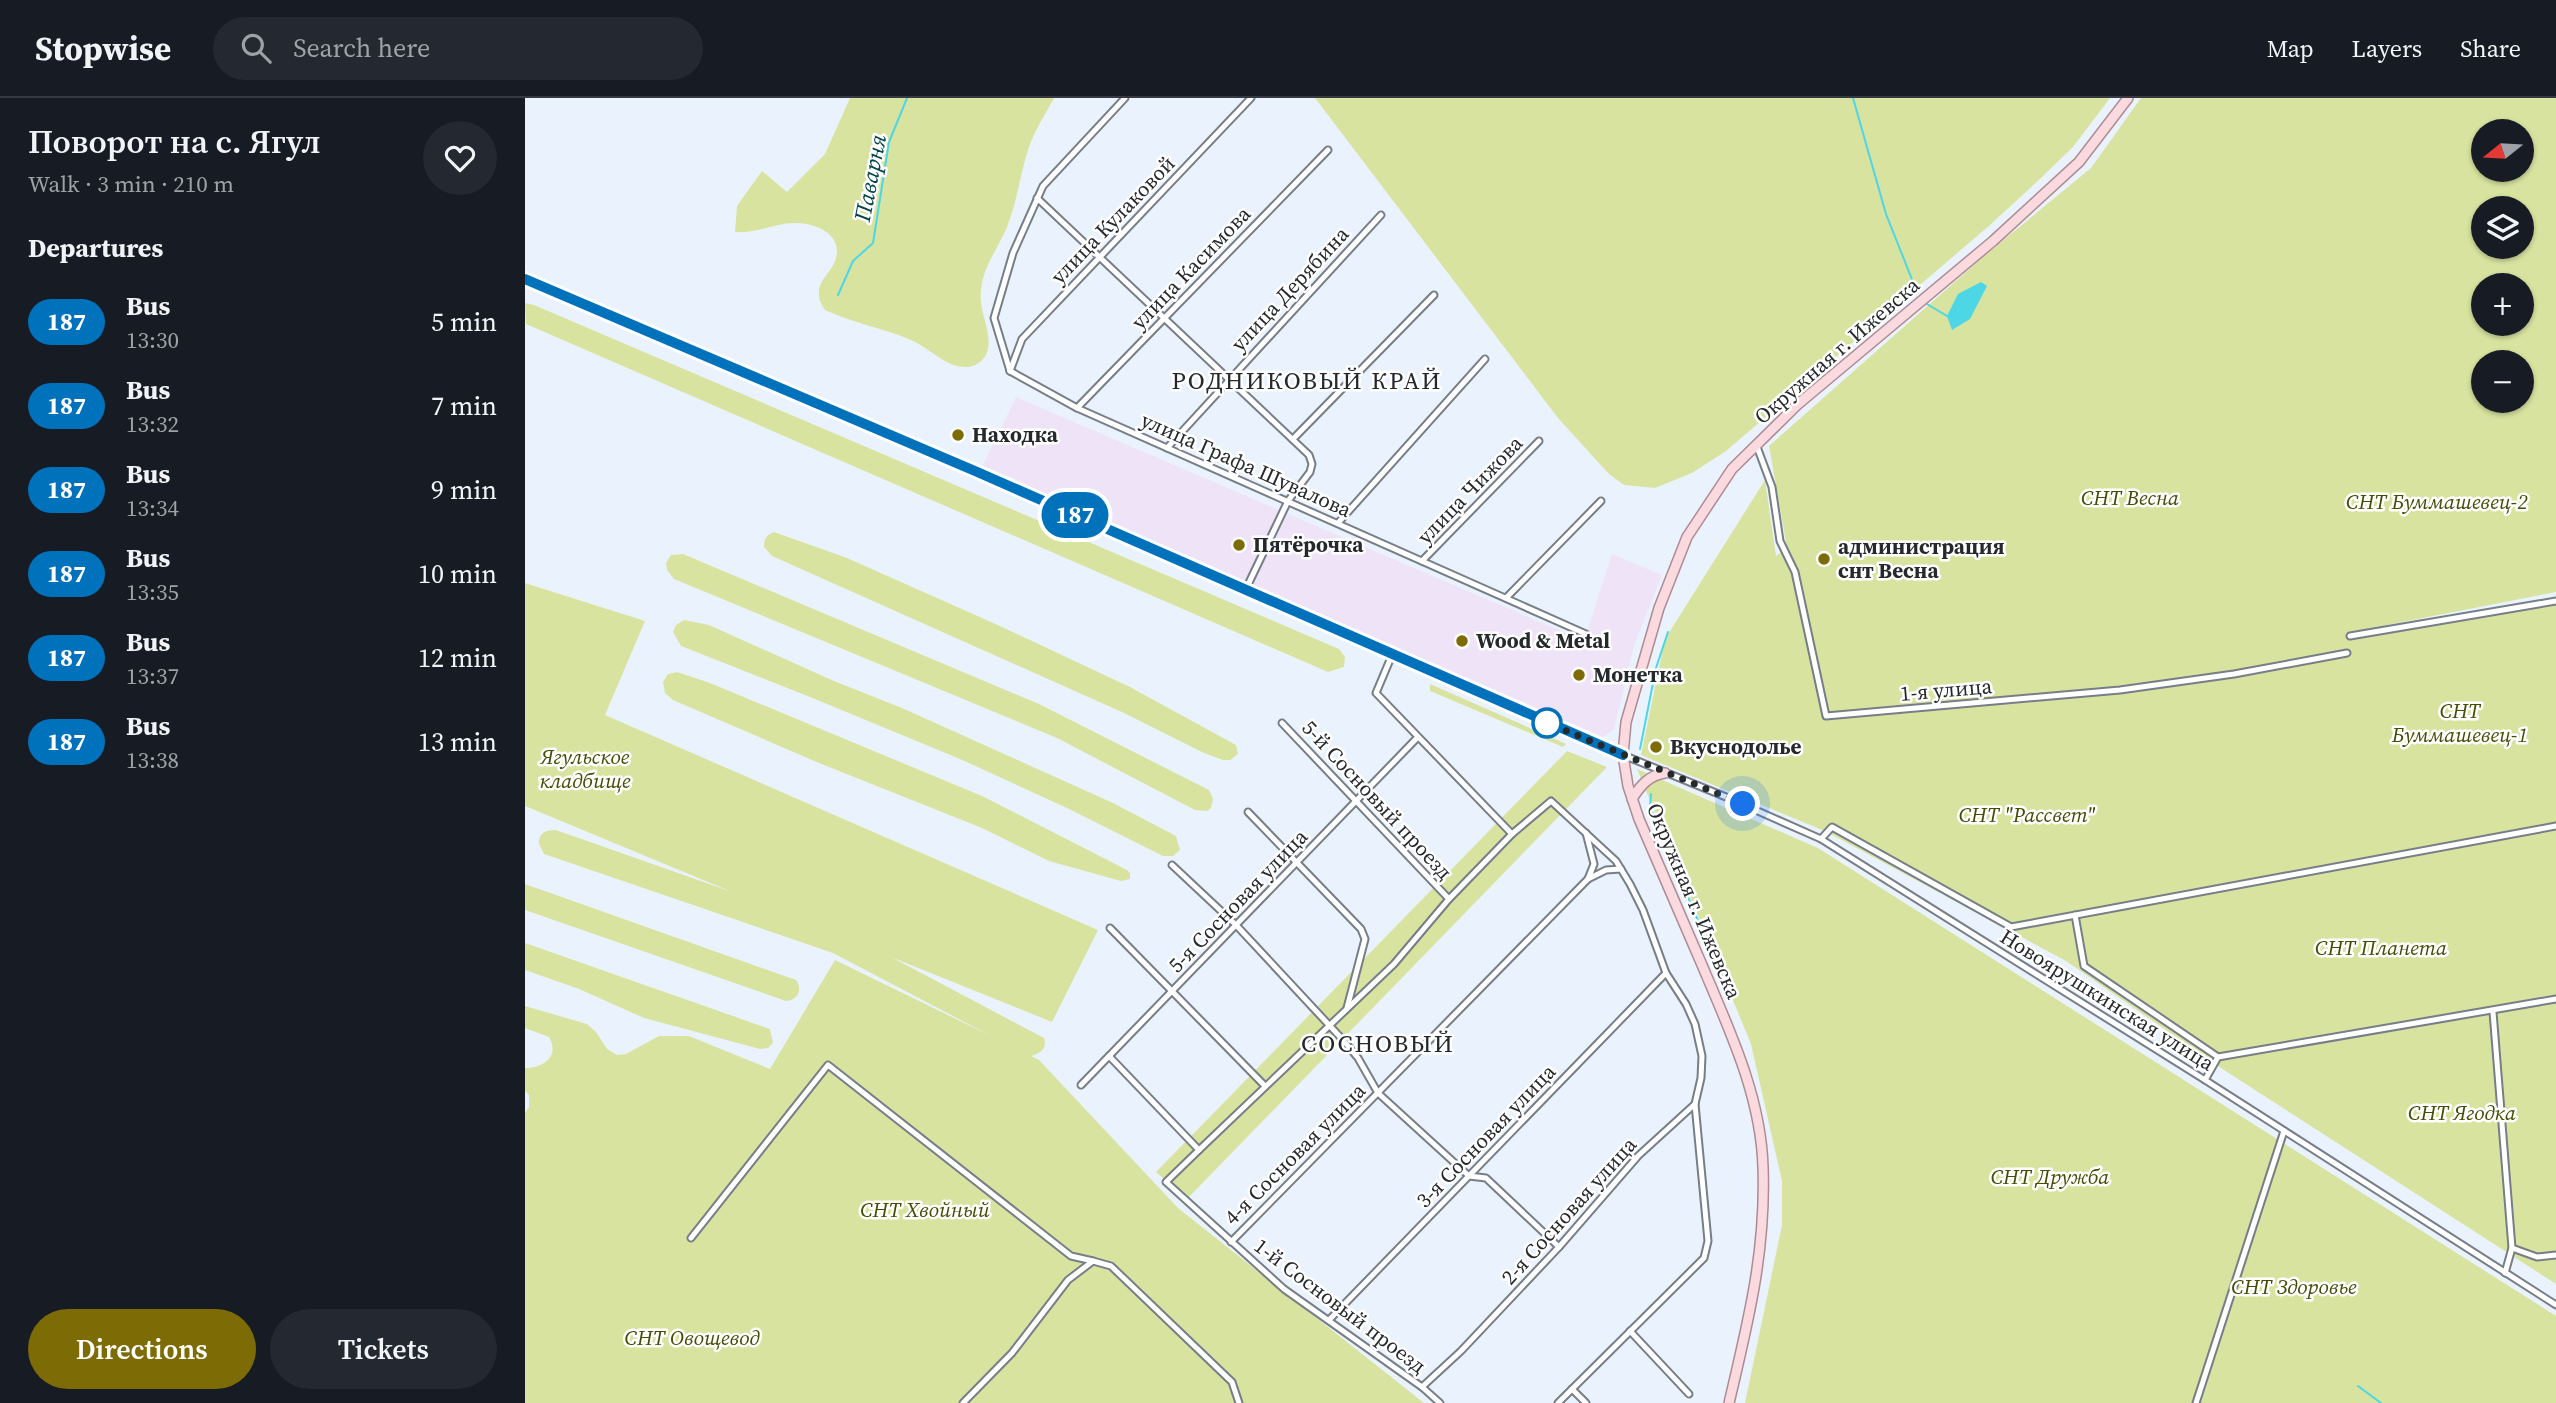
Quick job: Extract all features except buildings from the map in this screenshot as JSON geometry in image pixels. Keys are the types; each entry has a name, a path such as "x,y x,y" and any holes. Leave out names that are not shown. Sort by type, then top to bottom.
{"main road":[{"name":"Окружная г. Ижевска","path":"1729,1403 1756,1287 1763,1227 1763,1166 1759,1128 1748,1082 1724,1017 1632,799 1623,755 1626,722 1659,607 1688,537 1732,469 1797,405 1993,241 2079,162 2128,98"},
{"path":"1632,799 1639,787 1665,773"}],"street":[{"path":"1010,371 994,318 1013,253 1044,186 1125,98"},
{"name":"улица Кулаковой","path":"1010,371 1022,339 1251,98"},
{"name":"улица Касимова","path":"1077,408 1328,150"},
{"path":"1037,198 1309,455 1312,464 1310,472 1287,500 1245,591"},
{"name":"улица Дерябина","path":"1167,448 1381,215"},
{"path":"525,279 975,471 1623,755"},
{"path":"1293,439 1434,295"},
{"path":"1338,523 1485,359"},
{"name":"улица Графа Шувалова","path":"1010,371 1077,408 1586,634"},
{"name":"улица Чижова","path":"1422,561 1539,441"},
{"name":"1-я улица","path":"1756,444 1772,487 1780,541 1795,572 1826,716 2120,690 2223,676 2347,653"},
{"path":"1506,598 1601,501"},
{"path":"2350,636 2556,601"},
{"path":"1392,655 1376,693 1512,834"},
{"name":"5-й Сосновый проезд","path":"1282,723 1449,898"},
{"name":"5-я Сосновая улица","path":"1081,1085 1417,738"},
{"name":"Новоярушкинская улица","path":"1623,755 1821,839 2556,1305"},
{"path":"1109,1056 1199,1150 1394,964 1449,898 1512,834 1551,801 1616,861 1621,869 1643,910 1666,973 1686,1004 1700,1040 1702,1068 1695,1104 1707,1250 1699,1266 1558,1403"},
{"path":"1248,812 1363,933 1365,939 1346,1008"},
{"path":"1821,839 1832,827 2011,927 2556,826"},
{"path":"1585,831 1594,864 1588,879"},
{"path":"1172,865 1236,925 1358,1058 1378,1093 1469,1176 1486,1178 1559,1247"},
{"path":"1588,879 1606,870 1621,869"},
{"name":"4-я Сосновая улица","path":"1231,1242 1588,879"},
{"path":"2075,915 2084,966 2218,1057 2493,1012 2556,999"},
{"path":"1110,928 1265,1086"},
{"name":"3-я Сосновая улица","path":"1329,1320 1666,973"},
{"path":"2493,1012 2512,1248 2505,1273"},
{"path":"2205,1080 2218,1057"},
{"path":"691,1238 828,1065 1071,1256 1111,1266 1232,1382 1239,1403"},
{"name":"2-я Сосновая улица","path":"1422,1387 1461,1351 1559,1247 1638,1156 1695,1104"},
{"path":"2196,1403 2284,1131"},
{"name":"1-й Сосновый проезд","path":"1199,1150 1166,1182 1284,1289 1422,1387 1440,1403"},
{"path":"2512,1248 2537,1257 2556,1255"},
{"path":"963,1403 1012,1353 1068,1280 1093,1261"},
{"path":"1630,1331 1689,1394"},
{"path":"1572,1389 1586,1403"}],"shaded area":[{"path":"1016,397 1584,641 1612,554 1662,575 1634,646 1614,729 1603,737 982,467"}],"green space":[{"path":"850,98 1054,98 1030,143 1010,218 982,281 981,301 989,343 984,358 974,366 951,364 911,340 825,310 819,290 837,254 837,247 826,231 797,223 735,232 737,206 762,171 787,192 825,154"},
{"path":"1315,98 2110,98 2073,147 1990,225 1726,451 1692,473 1655,488 1624,485 1609,474 1558,418"},
{"path":"2141,98 2556,98 2556,592 2346,633 2348,639 2556,602 2556,1284 2224,1070 2066,961 1827,832 1641,755 1665,639 1765,480 1776,556 1787,548 1769,446 1983,257 2091,168"},
{"path":"525,303 1339,649 1345,657 1344,667 1328,672 526,324"},
{"path":"774,532 847,558 1130,687 1236,745 1238,754 1230,760 1223,760 1204,753 1124,713 772,556 764,544 767,536"},
{"path":"683,554 1039,704 1209,790 1213,799 1211,808 1207,811 1195,810 1057,738 674,579 667,570 666,563 671,555"},
{"path":"525,583 645,621 605,715 1098,930 1052,1022 891,957 1044,1038 1044,1048 1031,1056 1039,1060 1178,1208 1424,1403 525,1403 525,1113 529,1107 529,1095 525,1091 525,1068 544,1063 553,1050 549,1037 525,1028 525,1006 587,1024 607,1049 617,1055 626,1054 659,1036 689,1036 770,1069 835,960 991,1036 833,953 544,854 539,844 541,835 556,830 732,892 525,806"},
{"path":"684,620 709,625 1113,803 1176,836 1180,850 1173,856 1163,856 960,759 681,646 673,632 676,625"},
{"path":"677,672 710,683 982,796 1127,870 1130,879 1121,881 1049,861 982,828 819,763 673,700 665,693 663,682 668,674"},
{"path":"1430,684 1566,744 1563,747 1430,691"},
{"path":"1567,751 1607,767 1187,1199 1156,1172"},
{"path":"1637,769 1818,848 2556,1316 2556,1403 1745,1403 1782,1225 1782,1181 1751,1044"},
{"path":"525,884 796,980 798,994 794,999 786,1001 525,910"},
{"path":"525,943 770,1029 773,1043 768,1048 760,1049 644,1018 579,989 525,970"}],"water":[{"path":"1981,282 1987,286 1970,319 1952,330 1947,316 1958,294"}],"waterway":[{"name":"Паварня","path":"838,295 853,261 873,243 889,142 907,98"},
{"path":"1853,98 1886,214 1917,292"},
{"path":"1927,304 1947,316"},
{"path":"1640,749 1656,668 1668,632"},
{"path":"1651,794 1650,807 1726,987"},
{"path":"2358,1386 2381,1403"}],"bus line":[{"name":"187","path":"525,279 975,471 1623,755"}],"place":[{"name":"Находка","path":"958,435"},
{"name":"Пятёрочка","path":"1239,545"},
{"name":"администрация снт Весна","path":"1824,559"},
{"name":"Wood & Metal","path":"1462,641"},
{"name":"Монетка","path":"1579,675"},
{"name":"Вкуснодолье","path":"1656,747"}],"district":[{"name":"РОДНИКОВЫЙ КРАЙ","path":"1307,381"},
{"name":"СОСНОВЫЙ","path":"1378,1044"}],"route":[{"path":"1547,723 1545,722 1743,804"}],"park label":[{"name":"СНТ Весна","path":"2130,498"},
{"name":"СНТ Буммашевец-2","path":"2437,502"},
{"name":"СНТ Буммашевец-1","path":"2460,723"},
{"name":"Ягульское кладбище","path":"585,769"},
{"name":"СНТ \"Рассвет\"","path":"2027,815"},
{"name":"СНТ Планета","path":"2381,948"},
{"name":"СНТ Ягодка","path":"2462,1113"},
{"name":"СНТ Дружба","path":"2050,1177"},
{"name":"СНТ Хвойный","path":"925,1210"},
{"name":"СНТ Здоровье","path":"2294,1287"},
{"name":"СНТ Овощевод","path":"692,1338"}]}
